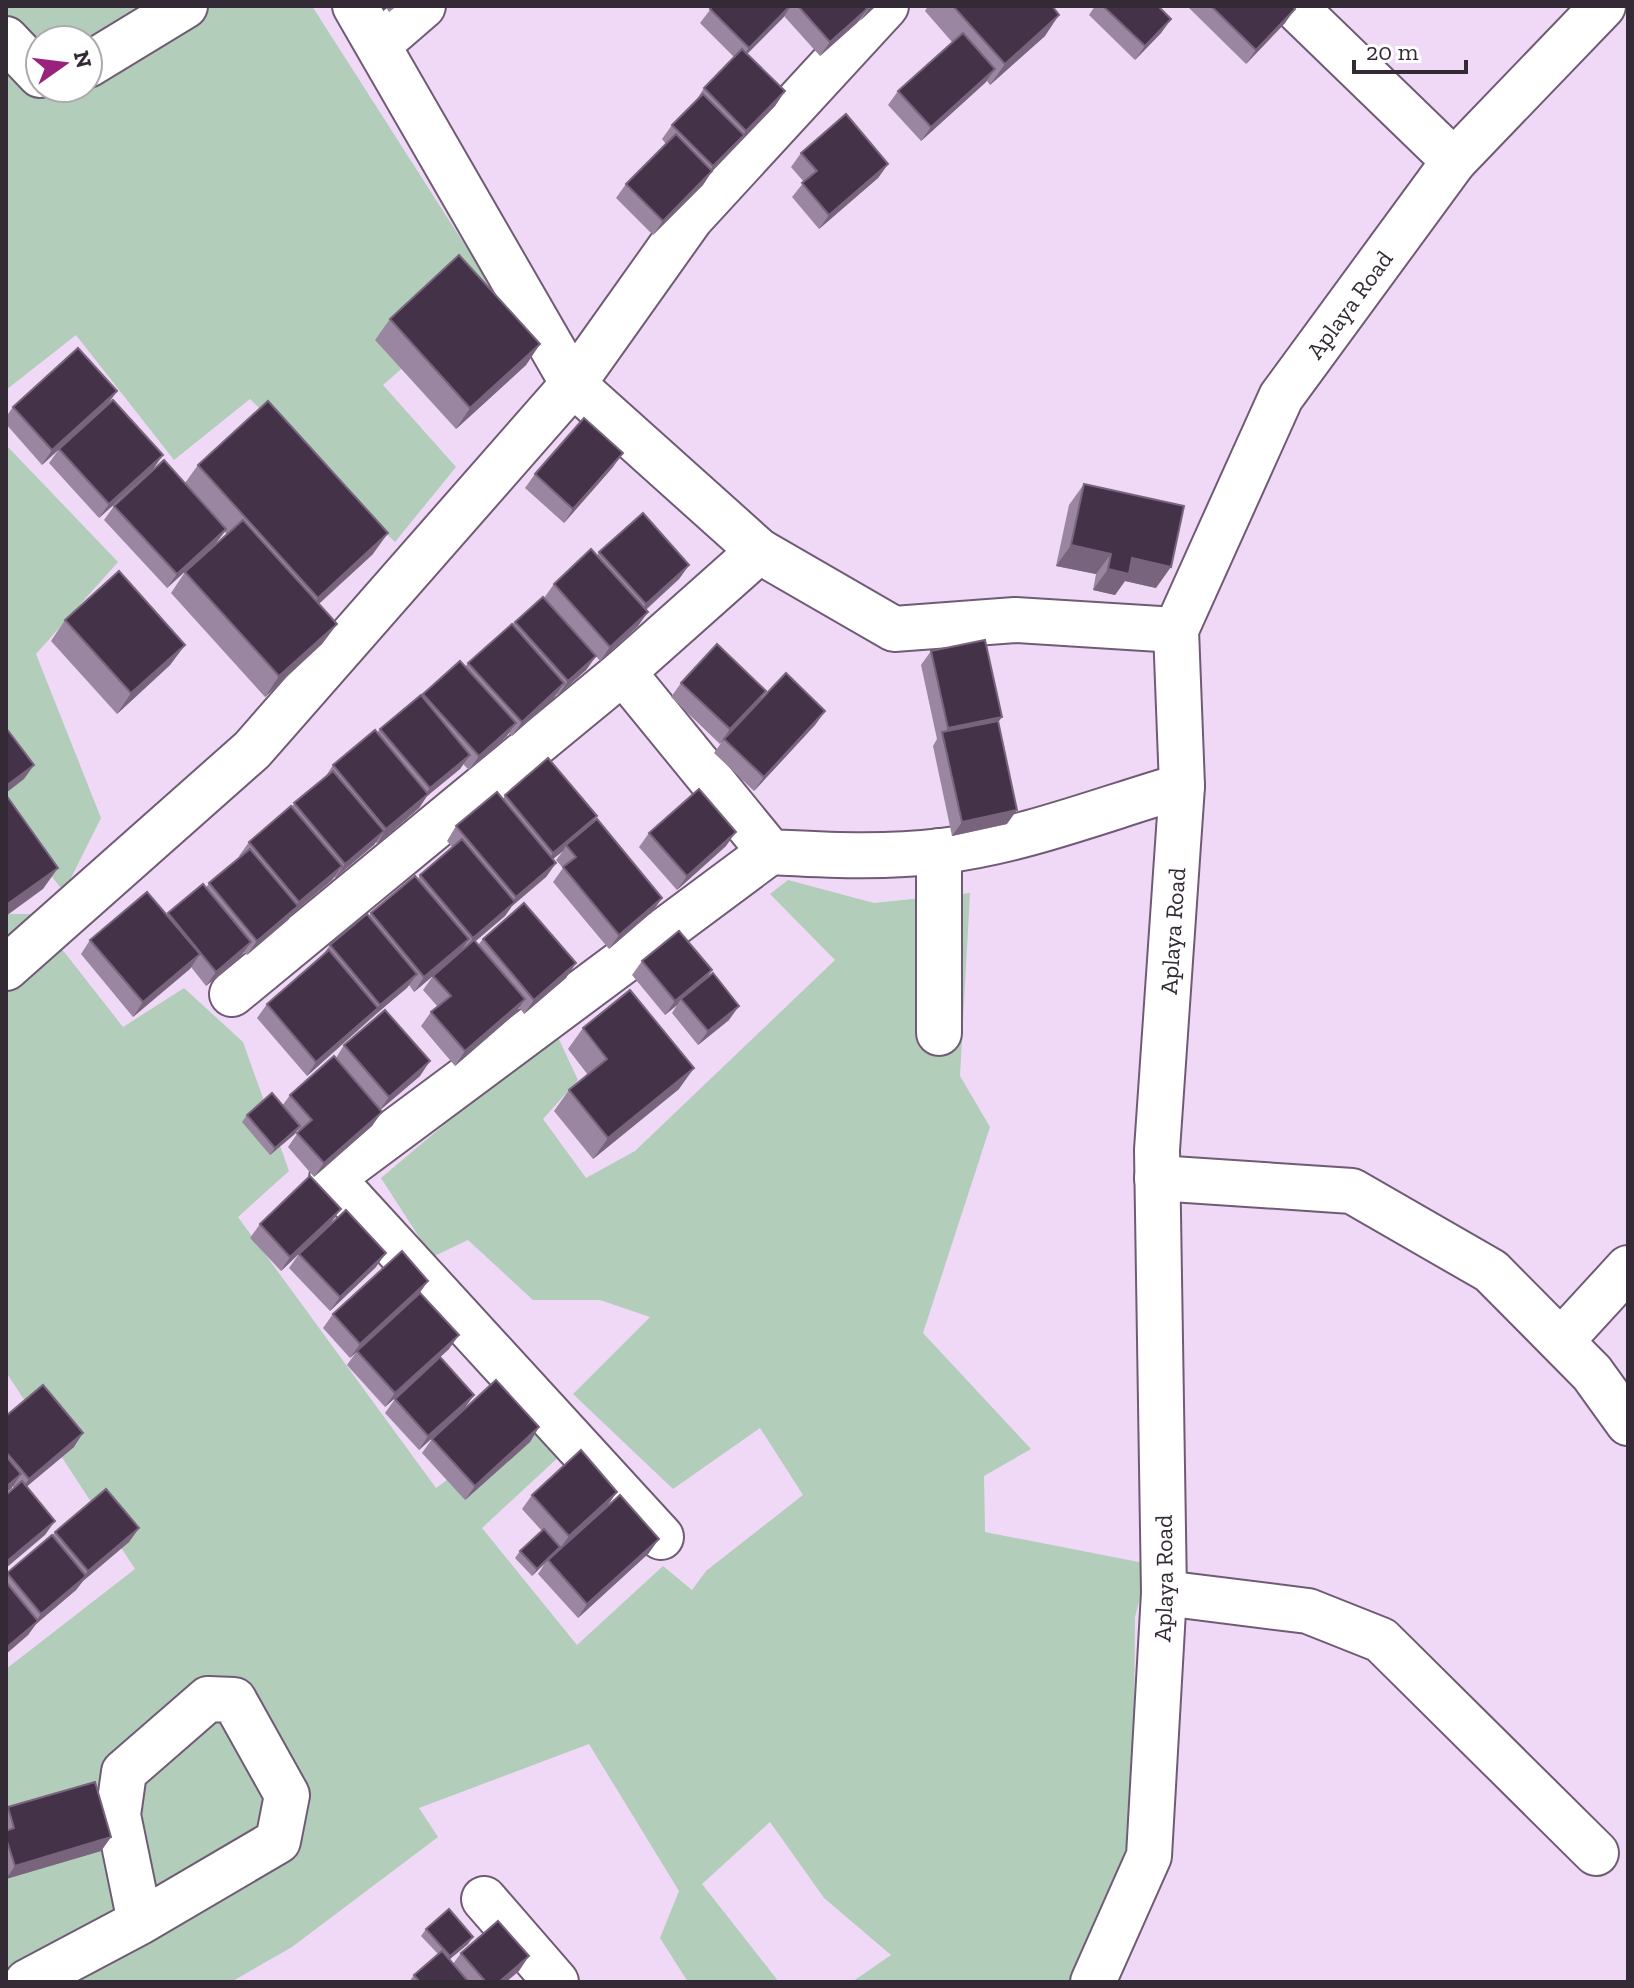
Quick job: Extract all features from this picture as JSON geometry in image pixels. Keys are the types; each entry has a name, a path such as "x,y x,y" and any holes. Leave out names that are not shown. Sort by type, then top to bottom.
{"street":[{"path":"104,55 185,6"},
{"path":"355,6 573,384 759,551 894,629 1015,620 1176,630"},
{"path":"379,44 423,6"},
{"path":"6,968 252,750 573,384 691,218 886,6"},
{"path":"1294,6 1454,161"},
{"name":"Aplaya Road","path":"1093,1982 1149,1856 1164,1593 1157,1178 1182,786 1176,630 1281,397 1454,161 1603,6"},
{"path":"6,39 24,58"},
{"path":"232,994 623,672 759,551"},
{"path":"623,672 770,852"},
{"path":"661,1537 332,1178 770,852 846,856 939,851 994,842 1182,786"},
{"path":"939,851 939,1033"},
{"path":"1157,1178 1352,1191 1491,1271 1592,1373 1628,1423"},
{"path":"1561,1341 1628,1268"},
{"path":"1164,1593 1308,1611 1381,1640 1596,1853"},
{"path":"27,1982 140,1922 278,1841 287,1795 234,1700 208,1699 124,1772 118,1815 140,1922"},
{"path":"484,1899 556,1982"}],"green space":[{"path":"6,6 312,6 493,289 383,385 456,467 395,542 250,399 174,460 76,335 6,390"},
{"path":"6,445 118,562 36,654 101,818 64,892 6,818"},
{"path":"788,880 874,903 970,893 960,1076 990,1127 923,1333 1031,1449 984,1476 985,1532 1149,1564 1135,1617 1133,1840 1070,1982 852,1982 891,1955 824,1898 770,1822 702,1884 779,1982 688,1982 660,1938 679,1891 589,1744 419,1808 438,1837 292,1947 231,1982 9,1982 6,1968 6,1669 135,1569 6,1372 6,989 58,944 123,1027 184,988 243,1042 289,1171 238,1217 436,1488 531,1419 565,1451 482,1528 577,1645 663,1566 692,1590 706,1571 803,1495 760,1428 673,1489 573,1394 650,1317 600,1300 533,1300 468,1240 432,1257 381,1178 555,1031 578,1080 543,1119 586,1178 635,1151 835,960 770,894"},
{"path":"6,914 45,914 6,947"}],"building":[{"path":"713,6 790,6 749,48 710,9"},
{"path":"798,6 864,6 867,9 830,42"},
{"path":"953,6 1052,6 1059,15 1005,64"},
{"path":"1103,6 1158,6 1171,19 1145,46"},
{"path":"1211,6 1292,6 1295,9 1256,50"},
{"path":"963,33 995,69 931,127 898,91"},
{"path":"742,49 785,91 746,131 704,88"},
{"path":"703,94 744,135 713,166 672,125"},
{"path":"846,114 888,164 829,215 802,183 817,171 801,153"},
{"path":"676,134 712,171 663,221 626,184"},
{"path":"459,255 540,344 470,408 390,319"},
{"path":"78,348 117,391 52,450 13,407"},
{"path":"113,400 163,455 109,504 59,449"},
{"path":"268,401 388,533 318,598 198,465"},
{"path":"584,418 623,453 573,509 535,474"},
{"path":"164,460 226,529 177,574 114,506"},
{"path":"1084,484 1184,506 1171,567 1132,558 1129,574 1108,569 1111,554 1071,545"},
{"path":"643,513 689,565 646,604 599,552"},
{"path":"243,520 337,624 279,676 185,572"},
{"path":"591,549 648,612 610,647 554,584"},
{"path":"119,571 185,645 131,693 65,620"},
{"path":"543,597 596,656 568,681 515,622"},
{"path":"512,624 564,683 522,722 468,663"},
{"path":"985,640 1002,717 948,728 931,651"},
{"path":"717,644 766,691 730,729 681,683"},
{"path":"460,661 516,723 479,756 423,694"},
{"path":"786,673 825,711 764,777 724,739"},
{"path":"421,695 470,755 430,788 380,729"},
{"path":"998,721 1017,810 962,822 942,732"},
{"path":"6,728 34,765 6,786"},
{"path":"375,730 428,794 386,829 333,765"},
{"path":"548,758 597,816 553,853 505,795"},
{"path":"333,771 384,831 345,864 294,803"},
{"path":"699,789 736,832 687,876 649,833"},
{"path":"497,792 556,863 516,897 456,826"},
{"path":"6,795 58,868 6,905"},
{"path":"291,806 342,866 299,902 249,842"},
{"path":"597,819 662,898 619,935 563,867 576,857 566,845"},
{"path":"462,839 515,902 473,938 420,875"},
{"path":"250,849 298,906 257,941 209,883"},
{"path":"415,876 469,939 424,977 371,913"},
{"path":"203,884 251,942 216,972 168,913"},
{"path":"147,892 200,954 143,1002 90,940"},
{"path":"524,903 576,963 534,1000 483,939"},
{"path":"367,914 417,974 380,1005 330,945"},
{"path":"679,931 712,970 675,1001 642,961"},
{"path":"474,940 525,999 465,1051 431,1012 451,996 433,976"},
{"path":"329,950 378,1008 316,1062 267,1004"},
{"path":"713,973 739,1006 708,1031 681,999"},
{"path":"630,990 694,1068 608,1138 569,1090 607,1059 583,1028"},
{"path":"385,1010 430,1061 389,1097 344,1045"},
{"path":"334,1056 382,1112 324,1163 297,1133 312,1120 290,1095"},
{"path":"272,1093 300,1126 275,1148 247,1115"},
{"path":"310,1176 341,1209 290,1257 260,1224"},
{"path":"346,1210 386,1253 340,1297 299,1254"},
{"path":"402,1251 428,1281 360,1344 333,1314"},
{"path":"420,1293 459,1335 395,1393 357,1351"},
{"path":"440,1357 474,1395 428,1436 395,1399"},
{"path":"496,1380 539,1427 475,1486 432,1439"},
{"path":"43,1385 83,1433 29,1479 6,1452 6,1416"},
{"path":"581,1450 617,1492 569,1536 532,1495"},
{"path":"6,1456 21,1474 6,1487"},
{"path":"22,1481 55,1521 6,1562 6,1495"},
{"path":"106,1489 139,1528 88,1571 55,1532"},
{"path":"620,1495 659,1539 587,1604 548,1560"},
{"path":"544,1529 560,1547 537,1569 520,1551"},
{"path":"52,1535 86,1576 41,1614 7,1573"},
{"path":"6,1582 38,1621 6,1648"},
{"path":"95,1782 111,1837 15,1866 6,1838 6,1831 14,1828 8,1807"},
{"path":"449,1909 473,1937 450,1956 426,1929"},
{"path":"498,1921 529,1956 499,1982 486,1982 461,1953"},
{"path":"442,1951 467,1980 465,1982 420,1982 414,1975"}]}
